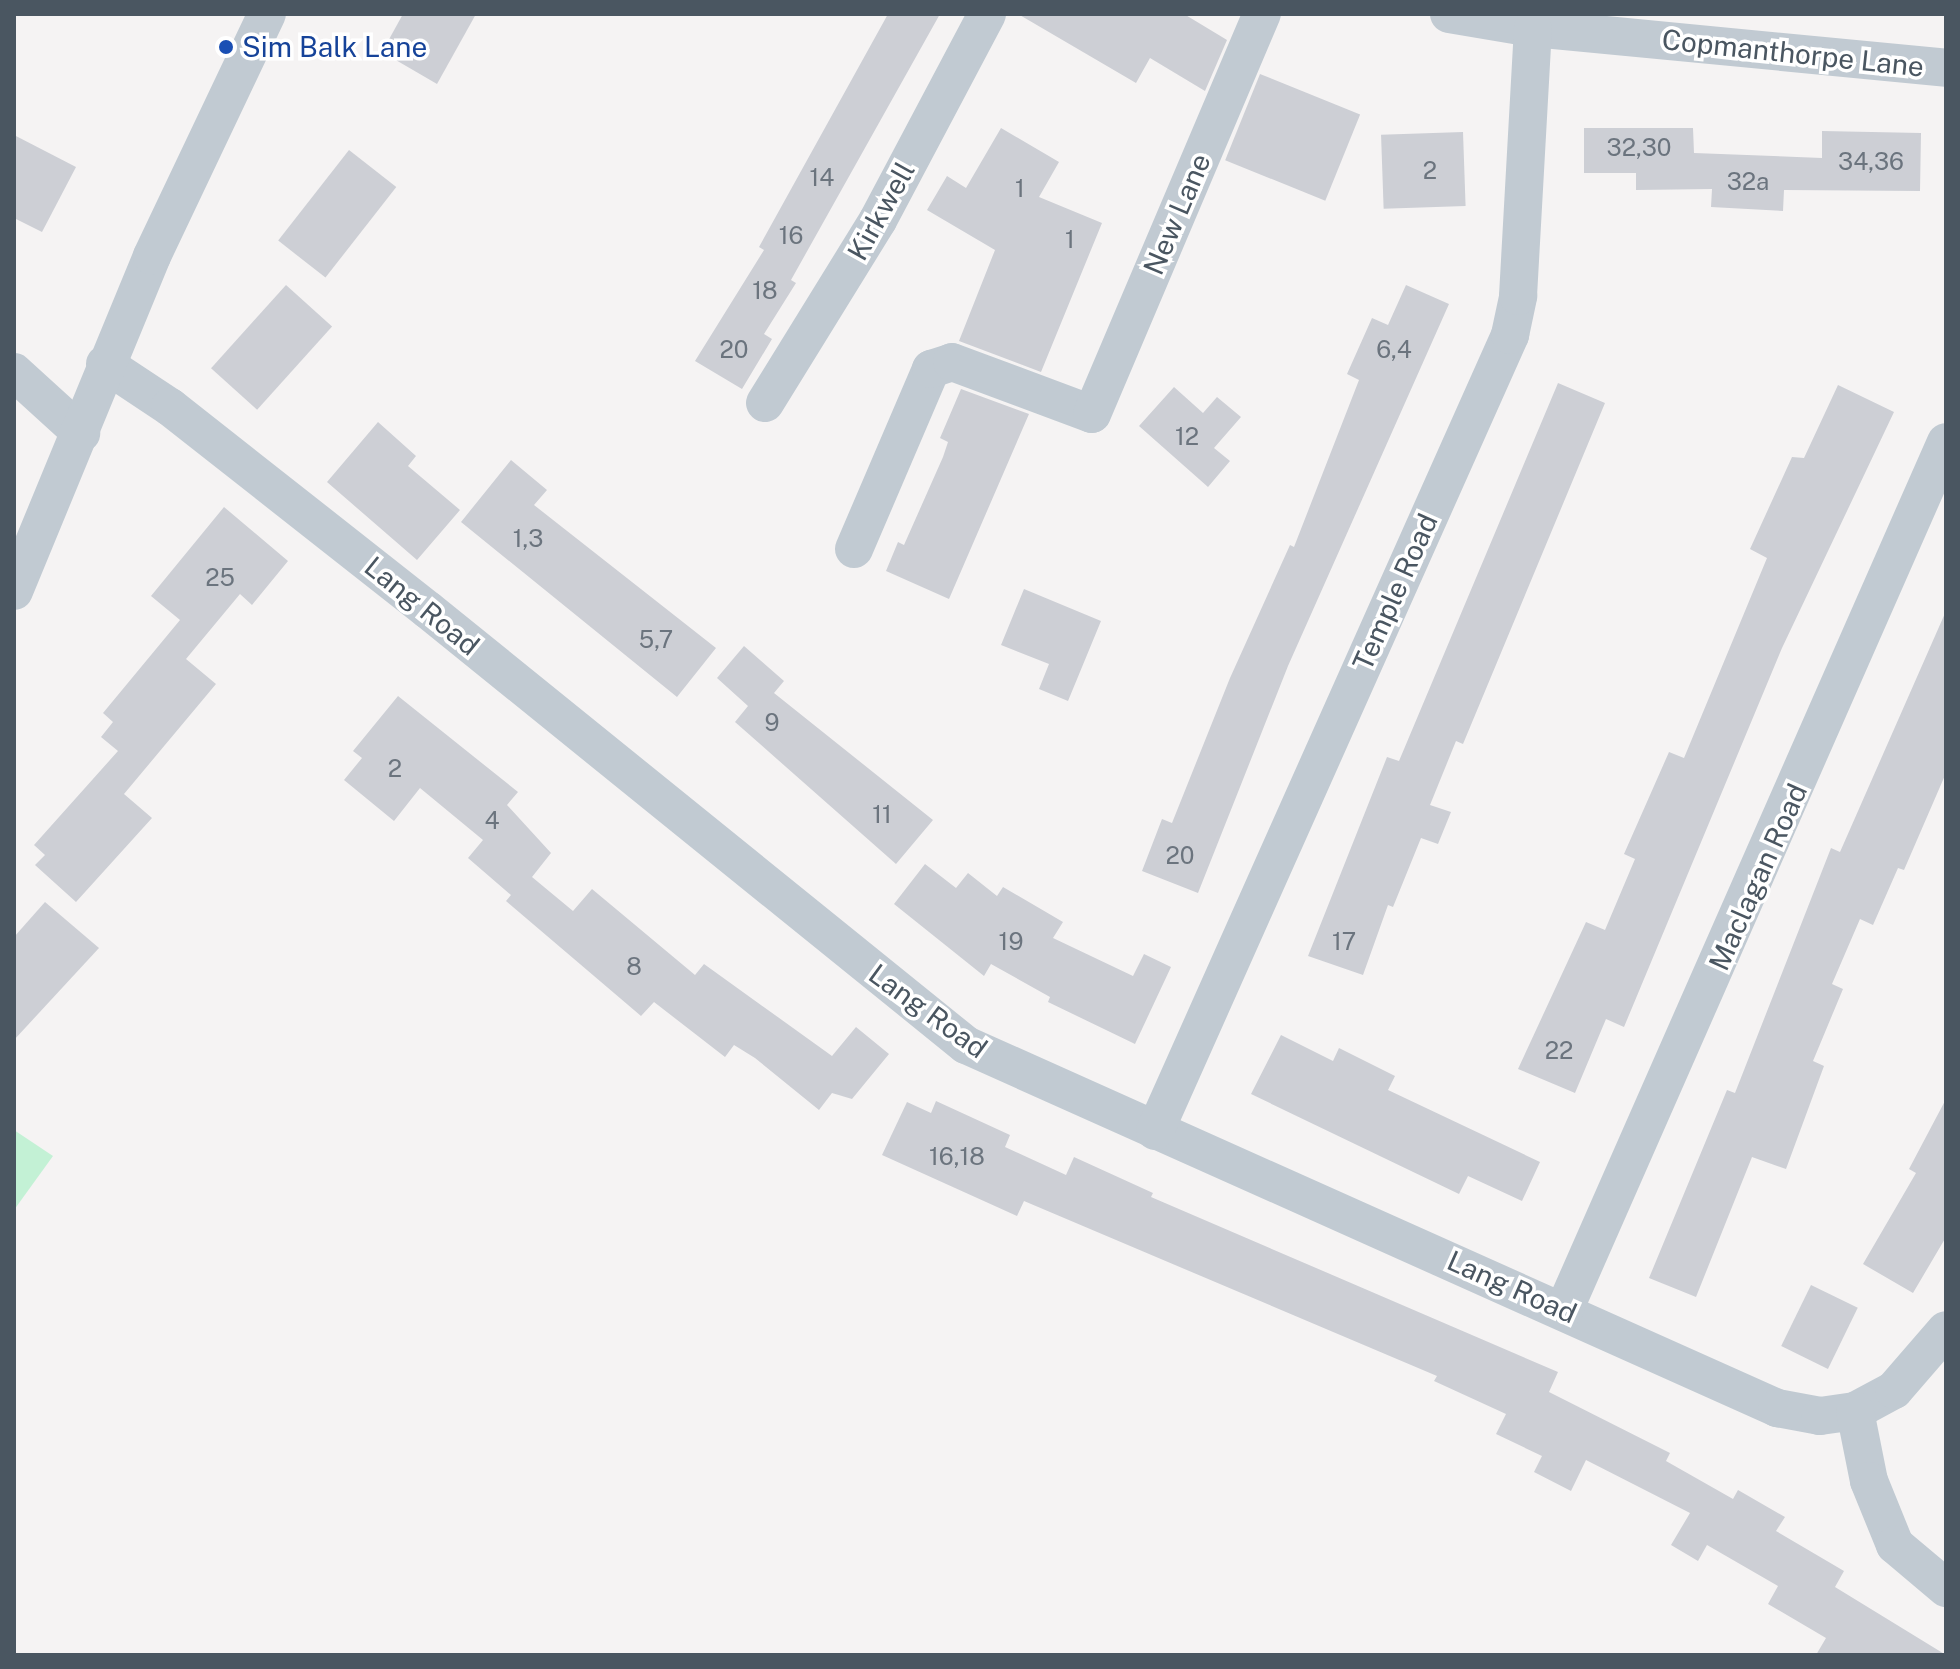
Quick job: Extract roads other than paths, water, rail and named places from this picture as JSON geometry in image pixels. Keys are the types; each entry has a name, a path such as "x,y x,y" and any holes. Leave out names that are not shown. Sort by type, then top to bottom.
{"street":[{"path":"14,591 81,433 105,364 267,14"},
{"name":"Kirkwell","path":"765,403 878,220 987,14"},
{"name":"New Lane","path":"854,549 931,369 952,362 1092,414 1262,14"},
{"name":"Copmanthorpe Lane","path":"1449,14 1533,28 1946,68"},
{"name":"Temple Road","path":"1155,1131 1510,335 1518,296 1533,28"},
{"name":"Lang Road","path":"105,364 170,407 428,610 927,1018 1005,1064 1564,1310 1777,1408 1820,1416 1855,1411 1894,1390 1946,1330"},
{"path":"14,372 81,433"},
{"name":"Maclagan Road","path":"1564,1310 1946,442"},
{"path":"1855,1411 1869,1481 1895,1545 1946,1588"}],"place":[{"name":"Sim Balk Lane","path":"226,47"}]}
